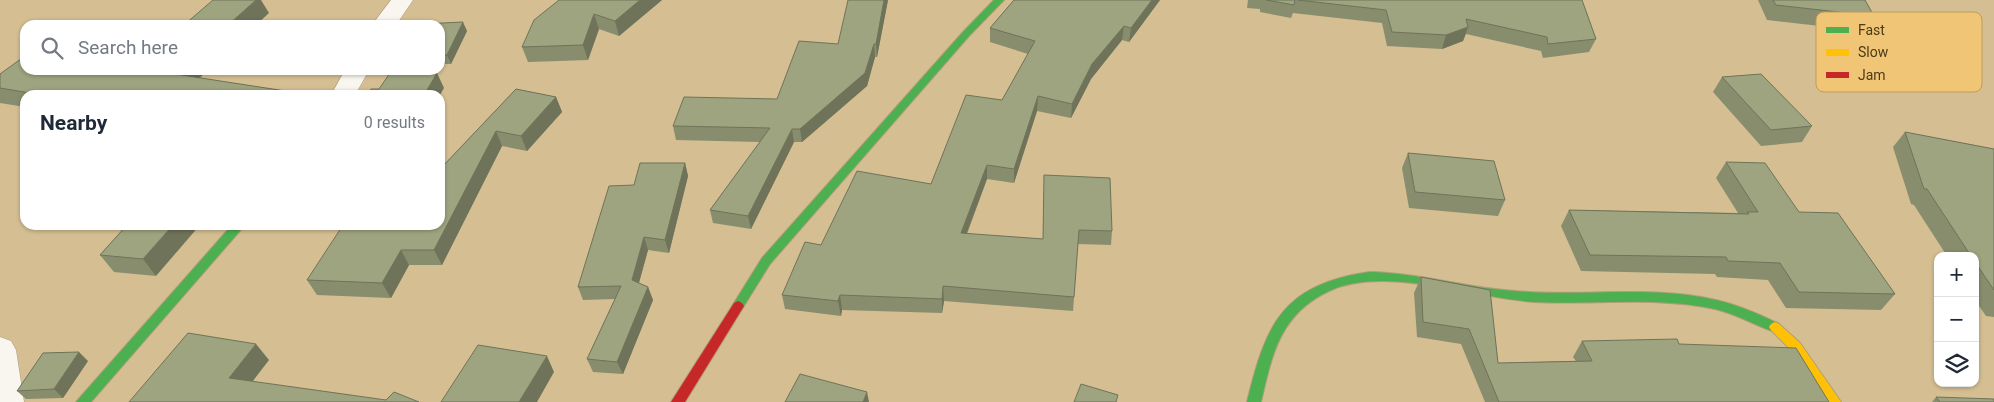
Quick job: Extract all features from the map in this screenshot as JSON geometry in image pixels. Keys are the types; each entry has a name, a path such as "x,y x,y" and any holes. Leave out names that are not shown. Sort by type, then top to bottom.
{"street":[{"path":"388,20 402,0"},
{"path":"678,402 766,261 966,34 999,0"},
{"path":"346,90 354,75"},
{"path":"83,402 235,230"},
{"path":"1254,402 1276,328 1293,308 1330,285 1370,276 1434,283 1514,296 1680,299 1723,306 1769,322 1799,348 1834,402"},
{"path":"0,350 8,402"}],"building":[{"path":"213,0 256,0 234,20 190,20"},
{"path":"559,0 640,0 615,21 594,14 583,45 522,47 534,20"},
{"path":"848,0 884,0 876,44 874,44 865,73 800,129 792,129 748,216 710,210 770,128 673,126 684,97 777,99 799,41 838,44"},
{"path":"1014,0 1152,0 1131,28 1124,26 1092,64 1072,104 1038,96 1014,169 987,165 961,233 1043,239 1044,175 1110,178 1112,231 1079,230 1074,297 943,286 942,299 840,295 838,301 782,295 805,242 821,245 857,171 931,184 966,95 1002,100 1035,41 990,28"},
{"path":"1266,0 1295,0 1294,5"},
{"path":"1298,0 1582,0 1596,39 1548,44 1547,37 1466,19 1468,27 1446,35 1392,32 1386,10"},
{"path":"1773,0 1865,0 1872,12 1838,12 1776,5"},
{"path":"463,22 447,55 445,55 445,23"},
{"path":"20,60 20,75 182,75 279,90 20,91 0,88 0,74"},
{"path":"1761,74 1812,126 1771,130 1722,77"},
{"path":"389,75 436,75 427,90 370,90 379,89"},
{"path":"516,89 556,97 521,136 496,131 445,229 445,164"},
{"path":"1905,132 1994,149 1994,290 1979,268 1979,252 1968,252 1927,189 1924,189"},
{"path":"1408,153 1494,161 1505,200 1415,192"},
{"path":"1726,162 1765,163 1799,212 1838,213 1895,294 1799,292 1780,263 1728,261 1726,257 1590,255 1569,210 1749,214 1747,212 1758,212"},
{"path":"640,163 685,163 665,240 644,237 632,280 648,287 617,362 587,359 621,286 578,287 609,186 634,185"},
{"path":"122,230 169,230 143,259 100,255"},
{"path":"340,230 444,230 434,250 401,250 382,283 307,280"},
{"path":"1421,277 1490,290 1498,363 1592,361 1582,341 1677,339 1679,344 1796,348 1829,402 1499,402 1469,329 1423,322"},
{"path":"188,333 256,344 229,378 386,400 394,392 419,402 129,402"},
{"path":"478,345 547,356 519,402 441,402"},
{"path":"79,352 54,389 17,391 43,353"},
{"path":"800,374 867,392 863,402 785,402"},
{"path":"1081,384 1118,395 1116,402 1074,402"},
{"path":"1936,397 1994,399 1994,402 1940,402"}],"traffic: fast":[{"path":"738,306 766,261 966,34 999,0"},
{"path":"83,402 235,230"},
{"path":"1254,402 1268,350 1282,322 1306,298 1324,288 1346,280 1369,277 1393,277 1491,293 1546,298 1682,300 1715,304 1746,313 1775,327"}],"traffic: slow":[{"path":"1775,327 1796,347 1834,402"}],"traffic: jam":[{"path":"678,402 738,306"}]}
